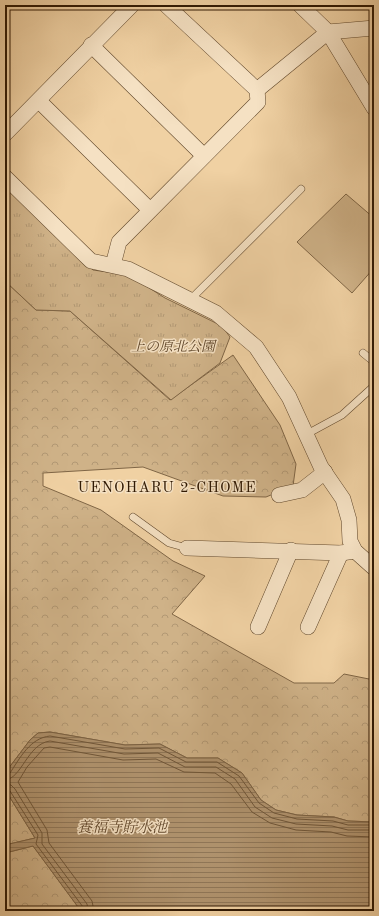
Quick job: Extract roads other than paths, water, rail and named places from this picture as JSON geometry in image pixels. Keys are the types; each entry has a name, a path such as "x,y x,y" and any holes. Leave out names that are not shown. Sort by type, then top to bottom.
{"street":[{"path":"5,134 39,101 90,45 132,5"},
{"path":"113,265 119,242 258,102 257,90 166,5"},
{"path":"300,5 328,32 374,108"},
{"path":"257,90 328,32 374,28"},
{"path":"90,45 204,156"},
{"path":"39,101 150,210"},
{"path":"5,177 91,260 128,269 216,313 256,348 289,397 325,472 344,499 349,520 350,541 348,552 308,627"},
{"path":"279,495 302,490 325,472"},
{"path":"187,548 348,552 374,568"},
{"path":"258,628 291,550"}],"lane":[{"path":"190,300 301,189"},
{"path":"363,352 374,362"},
{"path":"307,434 342,415 374,386"},
{"path":"133,517 169,543 187,548"}],"water":[{"name":"養福寺貯水池","path":"50,732 125,745 160,744 187,758 218,758 242,773 261,800 276,810 297,815 334,817 348,821 374,822 374,911 81,911 33,846 5,853 5,845 35,838 6,791 5,773 30,740 38,733"}],"district":[{"name":"UENOHARU 2-CHOME","path":"167,488"}],"park label":[{"name":"上の原北公園","path":"173,347"}]}
